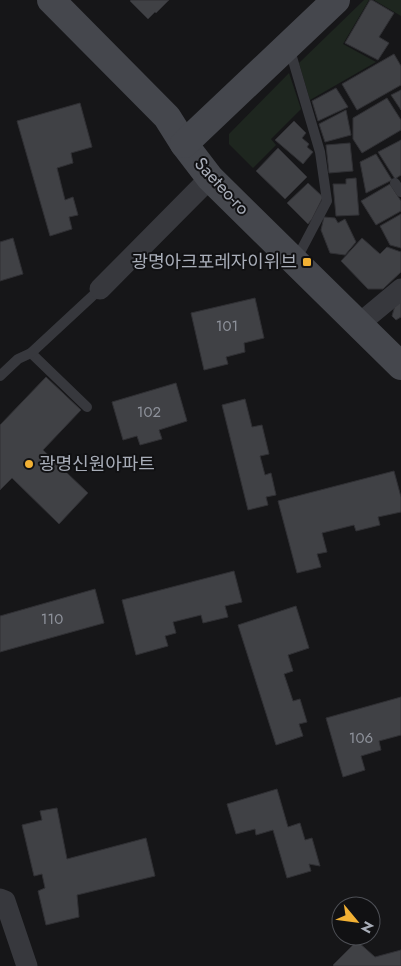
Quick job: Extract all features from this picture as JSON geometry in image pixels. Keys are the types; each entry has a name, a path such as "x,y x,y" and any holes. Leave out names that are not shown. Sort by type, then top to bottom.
{"street":[{"name":"Saeteo-ro","path":"51,0 167,117 184,144 210,178 400,362"},
{"path":"184,144 336,0"},
{"path":"100,288 210,178"},
{"path":"359,324 401,289"},
{"path":"0,900 5,901 26,966"}],"lane":[{"path":"288,45 320,152 327,201 295,261"},
{"path":"0,376 18,359 31,353 100,288"},
{"path":"31,353 87,407"}],"shaded area":[{"path":"364,0 369,0 343,44 376,62 310,100 299,63"},
{"path":"374,0 401,0 401,16"},
{"path":"289,73 301,109 271,139 276,145 253,168 229,144 229,134"}],"building":[{"path":"131,0 169,0 148,19"},
{"path":"370,0 394,13 379,37 389,43 378,60 345,43"},
{"path":"394,54 401,66 401,85 357,110 342,84"},
{"path":"336,88 348,107 318,121 312,101"},
{"path":"401,90 401,110 391,95"},
{"path":"387,98 401,120 401,130 362,153 353,139 353,118"},
{"path":"80,103 92,147 71,153 73,163 57,168 65,200 73,197 78,215 69,217 72,229 50,236 17,121"},
{"path":"346,110 351,135 325,142 319,124"},
{"path":"294,121 306,133 302,138 309,144 307,147 313,152 303,164 275,140"},
{"path":"401,140 401,175 395,179 378,152"},
{"path":"350,143 353,171 329,173 326,145"},
{"path":"278,148 307,177 285,199 256,171"},
{"path":"376,154 392,180 366,193 360,162"},
{"path":"356,178 359,215 336,216 333,184 346,184 346,179"},
{"path":"308,183 323,197 308,224 287,203"},
{"path":"390,184 401,201 401,211 376,225 361,201"},
{"path":"401,214 401,248 390,245 380,226"},
{"path":"324,217 335,218 338,223 345,219 356,242 345,255 330,253 321,230"},
{"path":"13,238 23,274 0,281 0,242"},
{"path":"362,238 380,254 387,247 401,252 401,272 383,289 368,289 341,261"},
{"path":"255,298 264,338 244,343 245,352 226,357 228,364 204,370 191,313"},
{"path":"401,298 401,317 396,320 392,316 396,302"},
{"name":"광명신원아파트","path":"46,377 81,410 43,450 88,493 59,524 12,478 0,490 0,425"},
{"path":"176,383 187,421 159,430 162,439 140,445 137,436 123,440 112,402"},
{"path":"245,399 252,427 262,425 269,454 260,456 265,475 271,473 276,495 266,497 268,505 248,510 222,405"},
{"path":"394,471 401,497 401,512 378,517 380,525 356,531 354,525 322,533 327,552 317,554 321,567 297,573 278,501"},
{"path":"234,571 242,602 225,606 228,617 203,623 201,615 173,622 176,633 165,636 168,646 136,655 122,600"},
{"path":"95,589 104,623 0,652 0,616"},
{"path":"296,606 309,648 288,655 293,671 284,674 293,701 300,699 307,722 299,724 303,736 276,745 238,625"},
{"path":"401,697 401,735 379,741 381,750 361,756 365,770 343,777 326,718"},
{"path":"277,789 288,827 300,823 305,840 312,838 320,866 309,864 311,871 287,878 273,830 256,835 255,829 236,834 227,804"},
{"path":"57,808 67,859 146,838 155,876 77,895 79,917 46,925 38,891 45,888 42,874 34,876 22,825 42,820 40,811"},
{"path":"352,946 363,946 375,957 401,950 401,966 333,965"}],"place":[{"name":"광명아크포레자이위브","path":"307,262"},
{"name":"광명신원아파트","path":"29,464"}]}
